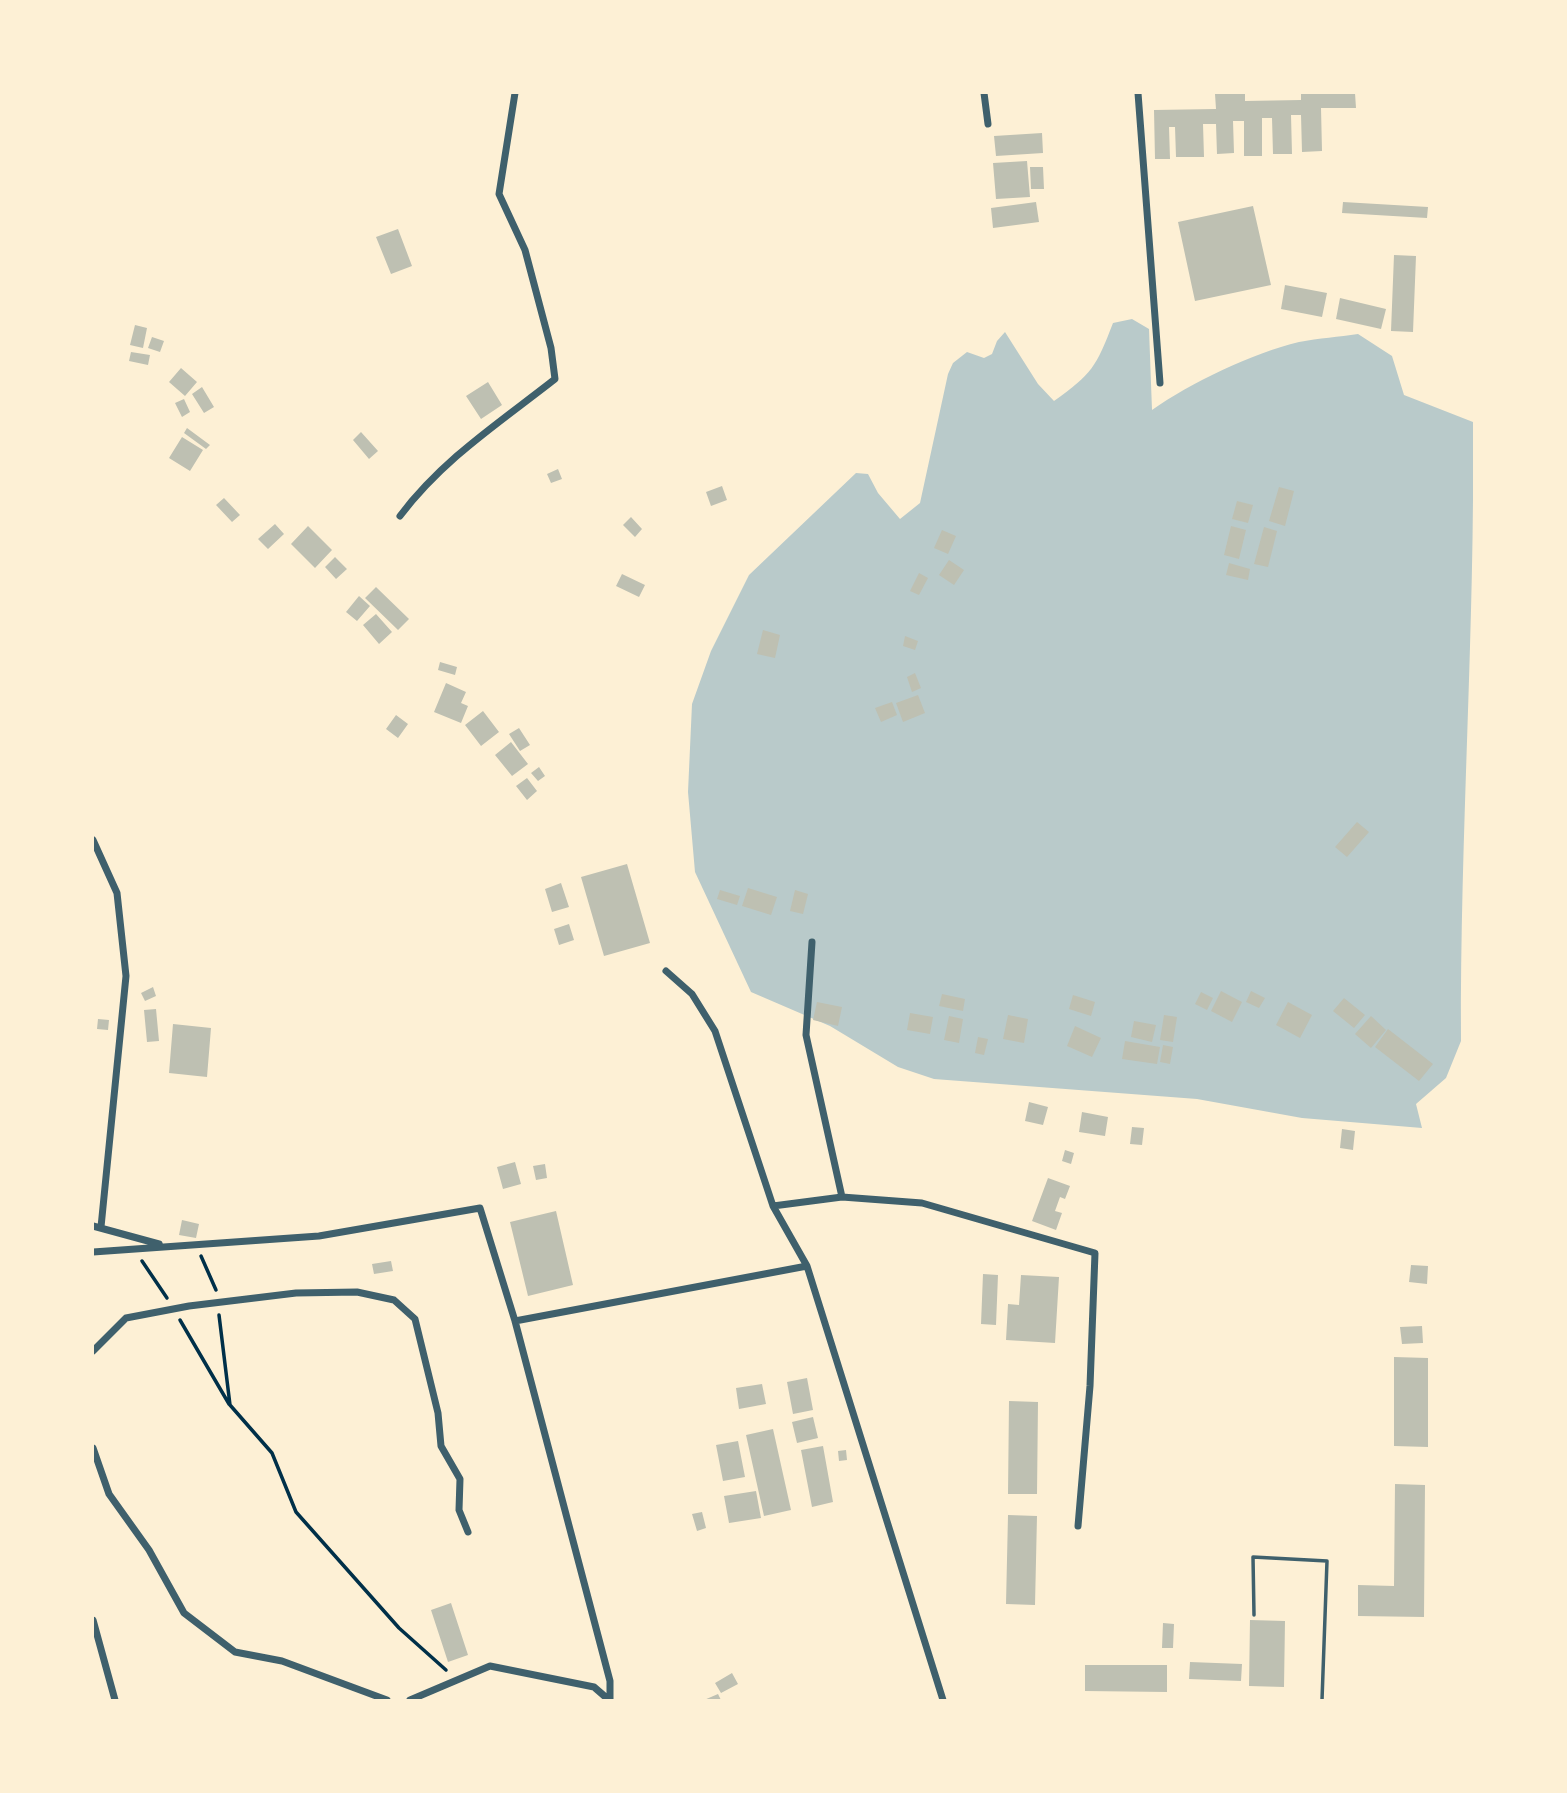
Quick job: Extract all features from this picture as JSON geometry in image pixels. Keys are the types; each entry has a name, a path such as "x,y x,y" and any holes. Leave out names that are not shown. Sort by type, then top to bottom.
{"street":[{"path":"400,516 425,483 459,452 555,379 551,348 525,250 499,194 514,93"},
{"path":"984,93 988,124"},
{"path":"1138,93 1160,383"},
{"path":"93,840 117,893 126,976 97,1227 166,1247"},
{"path":"812,942 806,1035 842,1197"},
{"path":"666,971 692,995 715,1031 773,1206 807,1266 943,1700"},
{"path":"773,1206 842,1197 922,1203 1095,1253 1090,1386 1078,1526"},
{"path":"93,1252 319,1236 480,1208 515,1321 610,1682 609,1700"},
{"path":"515,1321 807,1266"},
{"path":"93,1351 125,1318 173,1309 296,1293 357,1292 394,1300 415,1319 438,1413 441,1446 460,1479 458,1510 468,1532"},
{"path":"93,1448 109,1494 149,1550 184,1613 236,1652 282,1661 387,1700"},
{"path":"93,1620 115,1700"},
{"path":"410,1700 490,1666 594,1688 609,1700"}],"lane":[{"path":"1254,1615 1253,1557 1327,1561 1322,1700"}],"path":[{"path":"195,1244 216,1287 230,1405"},
{"path":"133,1249 173,1309 230,1405 272,1454 296,1513 399,1628 456,1681"}],"shaded area":[{"path":"1132,319 1149,329 1152,410 1203,380 1262,353 1299,342 1358,334 1392,356 1404,395 1473,422 1461,1041 1446,1078 1416,1104 1422,1128 1302,1118 1197,1099 934,1079 898,1067 830,1026 751,992 695,872 688,792 692,704 711,651 749,575 856,473 868,474 878,493 900,519 920,503 948,374 953,363 967,352 984,358 992,354 997,341 1005,332 1038,384 1054,401 1085,376 1097,360 1113,323"}],"building":[{"path":"1245,93 1245,101 1301,100 1301,93 1355,93 1356,108 1321,108 1322,151 1302,152 1301,115 1291,115 1292,154 1273,154 1272,118 1262,118 1262,156 1244,156 1244,121 1233,121 1234,153 1217,154 1216,124 1203,124 1204,157 1176,157 1175,127 1169,127 1170,159 1155,159 1154,110 1216,109 1215,94"},
{"path":"1042,133 1043,153 996,156 994,136"},
{"path":"1027,161 1030,197 996,199 993,163"},
{"path":"1030,167 1043,167 1044,189 1031,189"},
{"path":"1036,202 1039,222 993,228 991,208"},
{"path":"1343,202 1428,207 1427,218 1342,213"},
{"path":"1253,206 1271,285 1195,301 1178,222"},
{"path":"398,229 412,266 391,274 376,237"},
{"path":"1394,255 1416,256 1413,332 1391,331"},
{"path":"1285,285 1327,293 1322,317 1281,309"},
{"path":"1340,298 1386,309 1381,329 1336,319"},
{"path":"135,325 147,328 143,348 130,345"},
{"path":"152,337 164,341 160,352 148,348"},
{"path":"131,352 150,355 148,365 129,361"},
{"path":"181,368 197,382 185,396 169,382"},
{"path":"488,382 502,405 481,419 466,396"},
{"path":"202,387 214,407 204,413 192,394"},
{"path":"184,399 190,412 182,417 175,403"},
{"path":"187,428 210,445 206,449 184,433"},
{"path":"361,432 378,451 369,459 353,440"},
{"path":"182,437 203,450 190,471 169,458"},
{"path":"558,469 562,479 551,483 547,474"},
{"path":"722,486 727,500 711,506 706,492"},
{"path":"1279,487 1294,491 1285,526 1269,521"},
{"path":"224,498 240,515 232,522 216,505"},
{"path":"1237,501 1253,505 1248,523 1232,519"},
{"path":"631,517 642,529 635,537 623,525"},
{"path":"275,524 284,534 268,549 258,539"},
{"path":"308,526 332,550 315,568 291,544"},
{"path":"1231,526 1246,530 1239,559 1224,555"},
{"path":"1264,527 1277,531 1268,567 1254,564"},
{"path":"942,530 956,536 948,554 934,548"},
{"path":"335,557 347,569 336,579 325,567"},
{"path":"949,560 964,570 954,585 939,575"},
{"path":"1229,563 1250,569 1248,580 1226,575"},
{"path":"919,573 928,578 919,595 910,591"},
{"path":"622,574 645,585 639,597 616,586"},
{"path":"376,587 409,619 398,630 365,598"},
{"path":"359,596 370,606 357,621 346,612"},
{"path":"376,614 392,632 379,644 363,625"},
{"path":"763,630 780,635 775,658 757,654"},
{"path":"905,636 918,641 915,650 903,646"},
{"path":"440,662 457,667 455,675 438,670"},
{"path":"915,673 921,688 912,692 907,677"},
{"path":"446,683 466,692 461,703 468,706 461,723 434,712"},
{"path":"918,695 925,713 903,722 896,703"},
{"path":"892,702 897,715 881,722 875,708"},
{"path":"483,711 499,732 481,746 465,725"},
{"path":"396,715 408,724 398,738 386,729"},
{"path":"519,728 530,745 520,751 509,734"},
{"path":"511,742 528,764 512,776 495,755"},
{"path":"539,767 545,776 538,781 531,773"},
{"path":"527,778 537,791 527,800 516,786"},
{"path":"1357,822 1369,832 1347,857 1335,847"},
{"path":"627,864 650,943 604,956 581,877"},
{"path":"561,883 569,907 552,912 545,889"},
{"path":"748,888 777,897 771,915 742,906"},
{"path":"720,890 740,896 737,905 717,899"},
{"path":"795,890 808,894 803,914 790,911"},
{"path":"569,924 574,940 559,945 554,929"},
{"path":"153,987 156,996 145,1001 141,993"},
{"path":"1221,991 1242,1002 1232,1022 1211,1011"},
{"path":"1251,991 1265,998 1259,1008 1246,1002"},
{"path":"1201,992 1213,998 1207,1010 1195,1004"},
{"path":"942,994 965,999 963,1011 939,1006"},
{"path":"1073,995 1095,1002 1091,1016 1069,1009"},
{"path":"1344,998 1365,1015 1354,1028 1333,1011"},
{"path":"817,1002 842,1007 838,1026 813,1020"},
{"path":"1288,1002 1312,1015 1300,1038 1276,1025"},
{"path":"156,1009 159,1041 147,1042 144,1010"},
{"path":"910,1013 933,1017 930,1034 907,1030"},
{"path":"1008,1015 1028,1019 1024,1043 1003,1039"},
{"path":"1164,1015 1177,1017 1173,1042 1160,1040"},
{"path":"949,1016 963,1019 959,1043 944,1040"},
{"path":"1371,1016 1386,1030 1371,1048 1355,1034"},
{"path":"98,1019 109,1020 108,1030 97,1029"},
{"path":"1134,1021 1156,1025 1152,1042 1131,1037"},
{"path":"173,1024 211,1028 207,1077 169,1073"},
{"path":"1075,1026 1101,1038 1092,1057 1067,1046"},
{"path":"1388,1029 1433,1064 1419,1081 1375,1047"},
{"path":"978,1037 988,1039 984,1055 975,1053"},
{"path":"1125,1041 1160,1047 1157,1064 1122,1059"},
{"path":"1163,1045 1173,1047 1170,1064 1160,1062"},
{"path":"1029,1102 1048,1107 1043,1125 1025,1121"},
{"path":"1082,1112 1108,1117 1105,1136 1079,1132"},
{"path":"1132,1127 1144,1128 1142,1145 1130,1144"},
{"path":"1342,1129 1355,1131 1353,1150 1340,1148"},
{"path":"1065,1150 1074,1153 1071,1164 1062,1161"},
{"path":"515,1162 521,1184 503,1189 497,1167"},
{"path":"545,1164 547,1178 536,1180 533,1166"},
{"path":"1048,1178 1070,1186 1065,1199 1060,1197 1055,1211 1062,1213 1056,1230 1032,1221"},
{"path":"556,1211 573,1285 528,1296 510,1222"},
{"path":"182,1220 199,1224 196,1238 179,1235"},
{"path":"391,1261 393,1271 374,1274 372,1264"},
{"path":"1411,1265 1428,1266 1427,1284 1409,1282"},
{"path":"983,1274 998,1275 996,1325 981,1324"},
{"path":"1021,1275 1059,1277 1055,1343 1006,1340 1008,1304 1019,1305"},
{"path":"1422,1326 1423,1343 1402,1344 1400,1327"},
{"path":"1394,1357 1428,1358 1428,1447 1394,1446"},
{"path":"807,1378 813,1410 793,1414 787,1382"},
{"path":"762,1384 766,1404 739,1409 736,1388"},
{"path":"1009,1401 1038,1402 1037,1494 1008,1494"},
{"path":"813,1417 818,1438 797,1443 792,1422"},
{"path":"773,1429 791,1510 764,1516 746,1435"},
{"path":"738,1441 745,1477 723,1481 716,1445"},
{"path":"823,1446 833,1502 812,1507 801,1450"},
{"path":"846,1450 847,1460 839,1461 838,1451"},
{"path":"1395,1484 1425,1485 1424,1617 1358,1616 1358,1585 1394,1586"},
{"path":"756,1491 761,1518 729,1523 724,1496"},
{"path":"702,1512 706,1528 697,1531 692,1514"},
{"path":"1008,1515 1037,1516 1035,1605 1006,1604"},
{"path":"451,1603 468,1655 448,1662 431,1610"},
{"path":"1250,1620 1285,1621 1284,1687 1249,1686"},
{"path":"1163,1623 1174,1624 1173,1648 1162,1648"},
{"path":"1190,1662 1242,1664 1241,1681 1189,1679"},
{"path":"1085,1665 1167,1665 1167,1692 1085,1691"},
{"path":"732,1673 738,1684 721,1693 715,1683"},
{"path":"718,1694 721,1700 704,1700"}]}
